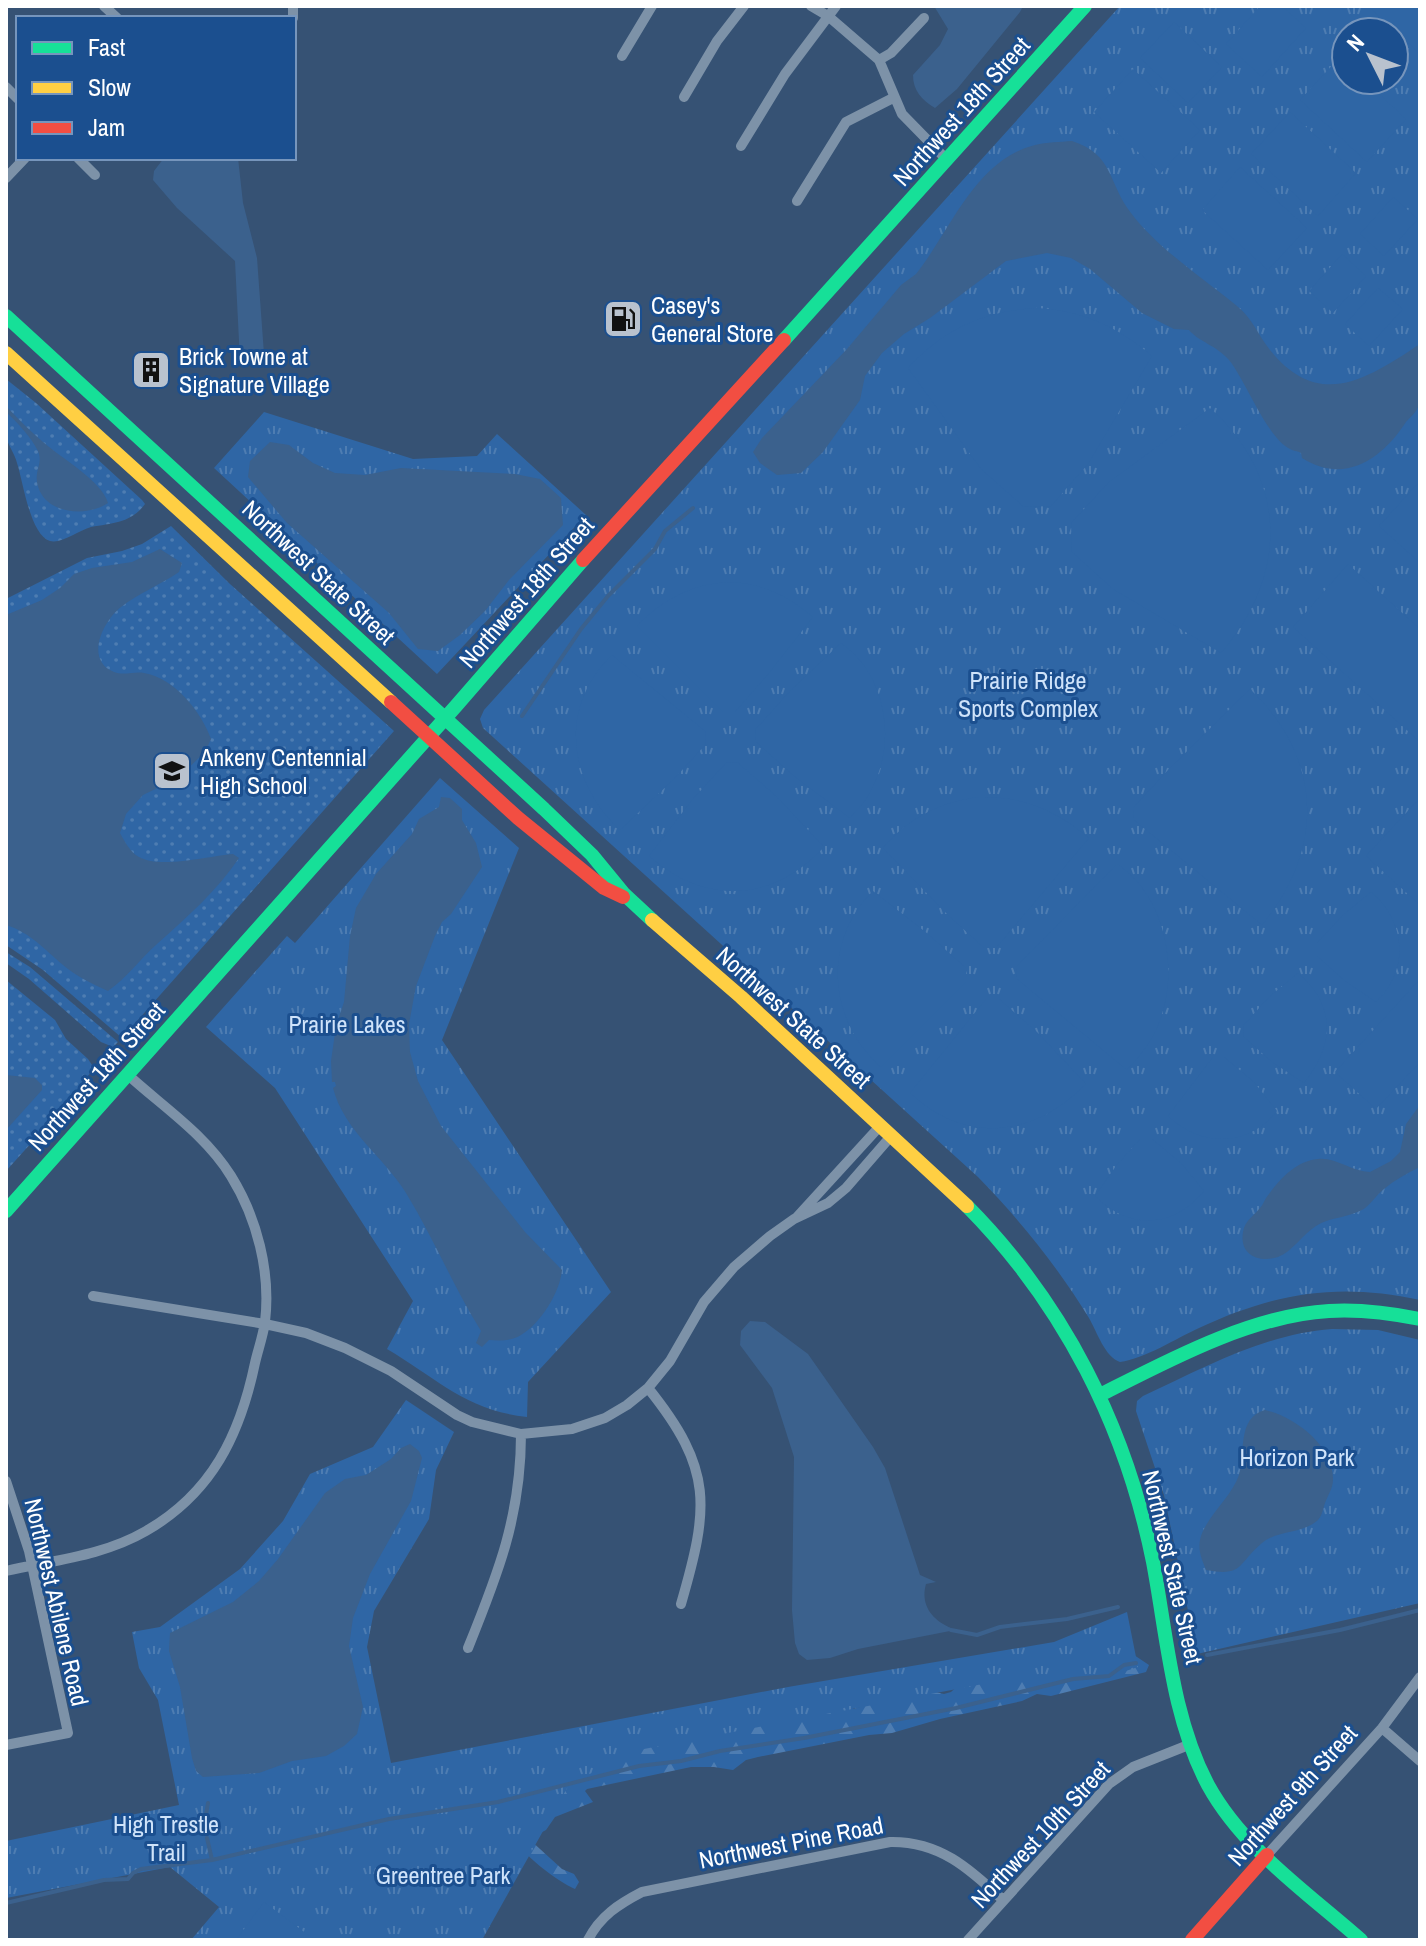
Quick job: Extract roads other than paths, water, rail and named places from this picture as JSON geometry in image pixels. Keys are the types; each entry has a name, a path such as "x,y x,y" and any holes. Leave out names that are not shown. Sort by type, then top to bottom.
{"main road":[{"name":"Northwest 18th Street","path":"6,1211 618,519 685,450 1085,6"},
{"name":"Northwest State Street","path":"6,316 231,519 599,862 629,901"},
{"name":"Northwest State Street","path":"6,353 518,818 604,888 629,901 686,948 973,1210 1018,1263 1071,1340 1119,1440 1139,1502 1191,1744 1214,1794 1238,1827 1361,1940"},
{"path":"1100,1395 1230,1335 1277,1318 1337,1309 1393,1313 1420,1319"},
{"name":"Northwest 9th Street","path":"1192,1940 1267,1855"}],"street":[{"path":"622,56 652,6"},
{"path":"684,97 717,41 744,6"},
{"path":"811,6 828,16 879,60 902,114 947,160"},
{"path":"741,146 785,74 836,6"},
{"path":"879,60 891,53 924,18"},
{"path":"797,201 846,122 893,98"},
{"path":"6,178 23,160"},
{"path":"80,160 95,175"},
{"path":"6,1571 86,1555 132,1538 161,1521 192,1494 220,1460 237,1429 249,1393 265,1324 262,1255 249,1212 213,1151 127,1074"},
{"path":"794,1219 812,1213 846,1188 886,1130"},
{"path":"93,1296 306,1333 391,1371 457,1415 487,1427 521,1434 553,1432 590,1423 620,1409 648,1388 670,1361 696,1314 719,1283 750,1251 794,1219 886,1130"},
{"path":"648,1388 680,1430 698,1478 701,1524 681,1604"},
{"path":"468,1648 495,1580 514,1516 521,1434"},
{"name":"Northwest Abilene Road","path":"6,1481 20,1518 32,1566 68,1733 6,1745"},
{"name":"Northwest 9th Street","path":"1267,1855 1382,1728 1420,1677"},
{"path":"1382,1728 1420,1761"},
{"name":"Northwest 10th Street","path":"968,1940 1109,1784 1133,1767 1191,1744"},
{"name":"Northwest Pine Road","path":"588,1940 614,1908 642,1892 890,1842 916,1843 949,1855 1003,1900"}],"waterway":[{"path":"522,716 581,629 608,596 655,549 665,531 693,508"},
{"path":"951,1630 977,1635 1000,1627 1067,1619 1118,1607"},
{"path":"1207,1655 1340,1630 1420,1610"},
{"path":"6,1903 104,1880 128,1879 141,1869 212,1860 389,1819 498,1802 639,1766 681,1761 720,1751 956,1708 1073,1679 1109,1676 1124,1665 1136,1663"},
{"path":"206,1815 208,1803"},
{"path":"207,1838 212,1860"}],"place":[{"name":"Casey's General Store","path":"623,319"},
{"name":"Brick Towne at Signature Village","path":"151,370"},
{"name":"Ankeny Centennial High School","path":"172,771"}],"park label":[{"name":"Prairie Ridge Sports Complex","path":"1028,694"},
{"name":"Prairie Lakes","path":"347,1024"},
{"name":"Horizon Park","path":"1297,1457"},
{"name":"High Trestle Trail","path":"166,1838"},
{"name":"Greentree Park","path":"443,1875"}]}
